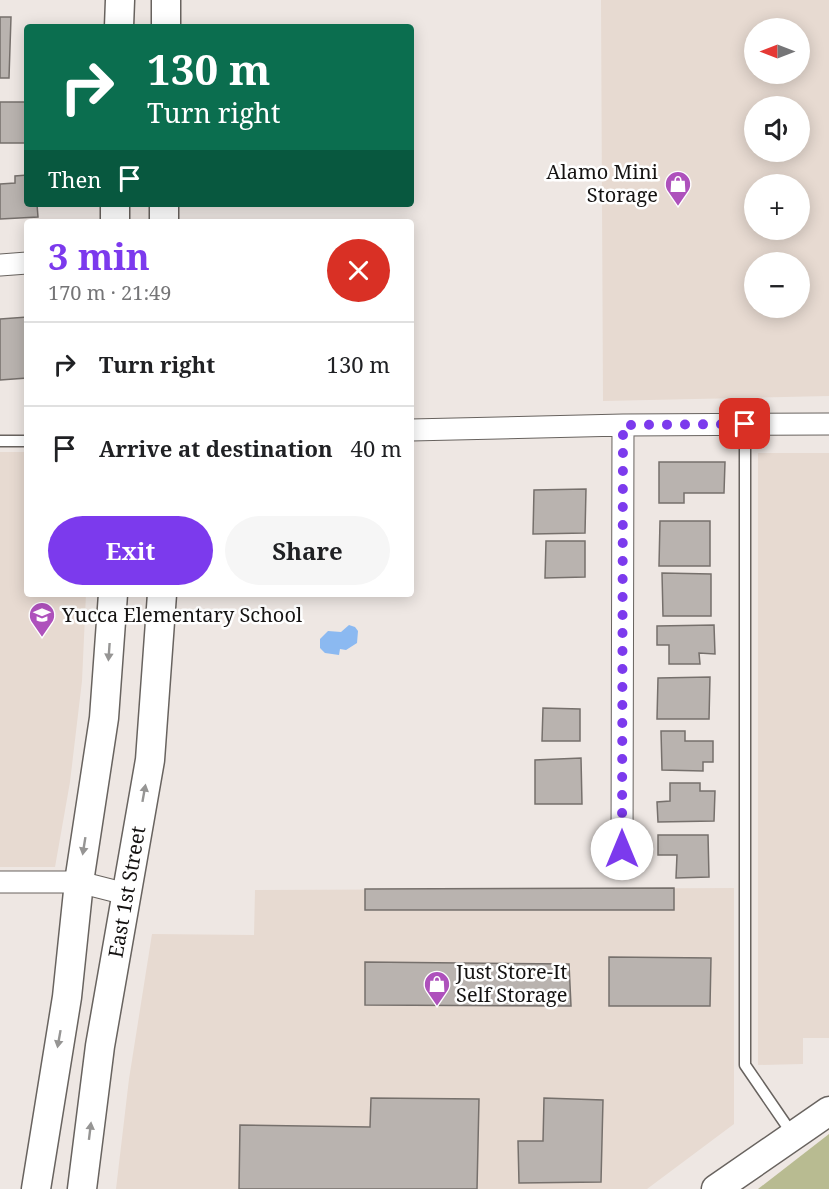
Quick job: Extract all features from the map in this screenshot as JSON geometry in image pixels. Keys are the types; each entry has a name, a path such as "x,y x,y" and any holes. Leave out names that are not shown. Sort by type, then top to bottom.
{"main road":[{"path":"119,24 120,0"},
{"path":"166,0 166,24"},
{"path":"36,1189 67,997 79,882 104,718 113,597"},
{"name":"East 1st Street","path":"82,1189 100,1046 150,760 162,597"},
{"path":"716,1189 829,1111"}],"street":[{"path":"0,265 24,263"},
{"path":"414,430 623,425 829,424"},
{"path":"622,849 623,425"},
{"path":"0,882 79,882 126,894"}],"lane":[{"path":"745,424 745,1065 793,1136"},
{"path":"0,441 24,441"}],"shaded area":[{"name":"Alamo Mini Storage","path":"601,0 829,0 829,396 603,401"},
{"name":"Yucca Elementary School","path":"0,452 24,452 24,597 86,597 82,681 70,782 55,867 0,867"},
{"path":"758,453 829,453 829,1038 803,1038 803,1064 758,1065"},
{"name":"Just Store-It Self Storage","path":"734,888 734,1124 647,1189 116,1189 129,1079 152,934 254,935 255,890"}],"green space":[{"path":"829,1134 829,1189 758,1189"}],"water":[{"path":"349,625 358,631 357,643 346,650 340,649 339,655 325,653 320,648 320,639 328,631 341,632"}],"building":[{"path":"0,17 11,17 9,78 0,78"},
{"path":"0,102 24,102 24,143 0,143"},
{"path":"24,175 24,207 37,207 38,217 0,219 0,184 15,183 15,176"},
{"path":"24,317 24,378 0,380 0,319"},
{"path":"659,462 725,462 724,493 684,493 684,503 659,503"},
{"path":"586,489 585,533 533,534 534,490"},
{"path":"660,521 710,521 710,566 659,566"},
{"path":"546,541 585,541 585,577 545,578"},
{"path":"662,573 711,574 711,616 663,616"},
{"path":"714,625 715,654 699,653 700,664 669,664 669,645 657,645 657,626"},
{"path":"710,677 709,719 657,719 658,678"},
{"path":"543,708 580,709 580,741 542,741"},
{"path":"661,731 685,731 685,741 713,741 713,762 703,762 703,771 662,770"},
{"path":"581,758 582,804 535,804 535,760"},
{"path":"670,783 700,783 700,791 715,791 714,821 658,822 657,802 670,801"},
{"path":"658,835 708,835 709,877 676,878 677,855 658,855"},
{"path":"674,888 674,910 365,910 365,889"},
{"path":"609,957 711,958 710,1006 609,1006"},
{"path":"365,962 569,964 571,1006 365,1005"},
{"path":"371,1098 479,1099 477,1189 239,1189 240,1125 370,1127"},
{"path":"544,1098 603,1100 601,1182 519,1183 518,1141 543,1141"}],"place":[{"name":"Alamo Mini Storage","path":"678,207"},
{"name":"Yucca Elementary School","path":"42,638"},
{"name":"Just Store-It Self Storage","path":"437,1007"}],"route":[{"path":"622,849 623,425 745,424"}]}
